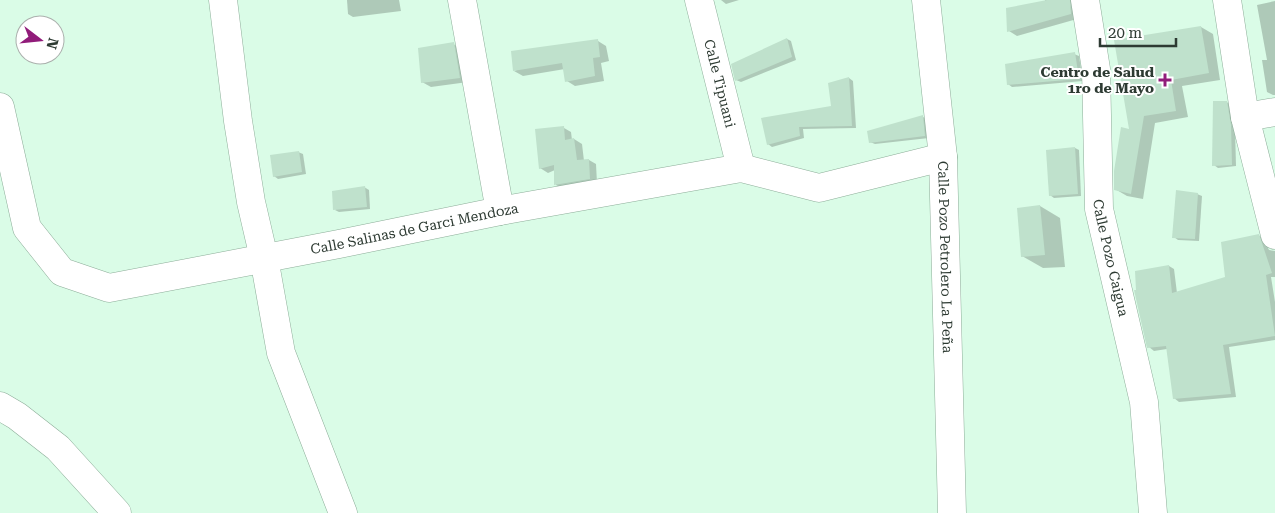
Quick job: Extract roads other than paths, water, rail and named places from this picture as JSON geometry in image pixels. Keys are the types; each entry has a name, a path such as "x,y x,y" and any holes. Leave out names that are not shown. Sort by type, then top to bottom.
{"street":[{"path":"223,0 251,202 282,353 343,513"},
{"path":"462,0 500,211"},
{"name":"Calle Tipuani","path":"699,0 741,168"},
{"name":"Calle Pozo Petrolero La Peña","path":"926,0 943,157 952,513"},
{"name":"Calle Pozo Caigua","path":"1085,0 1096,69 1099,209 1144,402 1153,513"},
{"path":"1227,0 1245,117 1275,235"},
{"name":"Calle Salinas de Garci Mendoza","path":"0,107 27,228 62,272 109,288 500,211 741,168 819,188 943,157"},
{"path":"1245,117 1275,112"},
{"path":"0,406 17,416 58,448 117,513"}],"place":[{"name":"Centro de Salud 1ro de Mayo","path":"1165,80"}]}
